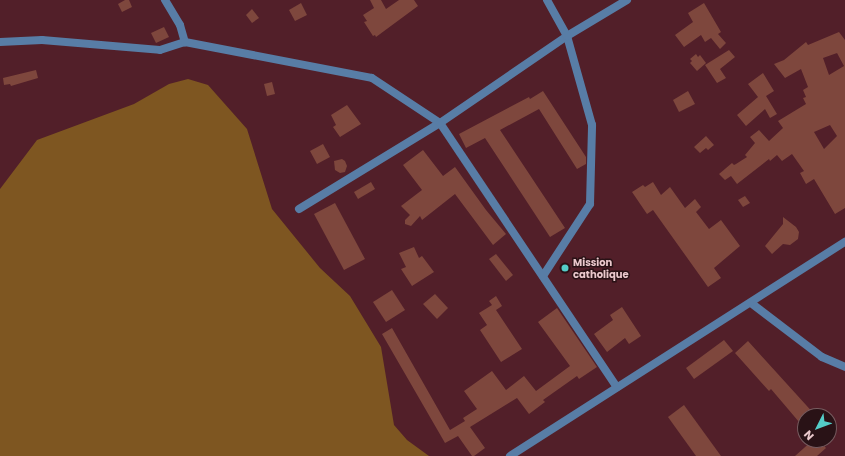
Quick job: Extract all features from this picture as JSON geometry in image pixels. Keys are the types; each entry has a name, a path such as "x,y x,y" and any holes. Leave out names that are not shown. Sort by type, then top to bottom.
{"street":[{"path":"165,0 180,25 185,42"},
{"path":"543,276 590,204 592,125 567,36 547,0"},
{"path":"299,209 440,123 567,36 628,0"},
{"path":"0,42 42,40 160,50 185,42 372,78 440,123 617,387"},
{"path":"510,456 845,242"},
{"path":"751,303 822,357 845,367"}],"shaded area":[{"path":"188,79 208,85 247,129 272,209 320,268 350,296 381,347 394,425 407,440 429,456 0,456 0,189 37,140 134,104 169,84"}],"building":[{"path":"125,0 129,0 132,7 122,12 118,4"},
{"path":"370,0 381,0 386,9 399,0 414,0 418,6 376,37 375,35 373,36 364,22 367,21 363,15 374,8"},
{"path":"301,3 307,15 295,21 289,10"},
{"path":"704,3 721,32 718,34 726,43 720,49 711,38 705,42 701,35 684,47 675,35 693,22 688,13"},
{"path":"252,9 259,18 252,23 246,15"},
{"path":"164,27 169,37 156,43 151,33"},
{"path":"839,32 845,40 845,208 835,214 814,179 806,184 800,173 804,171 792,154 782,161 777,155 770,161 769,159 737,184 731,176 725,180 719,174 732,163 734,165 747,157 745,155 755,143 750,137 759,130 769,141 783,128 778,121 806,104 803,98 806,97 803,90 808,87 801,69 785,78 774,64 784,60 806,42 808,45","holes":["837,53 844,66 829,75 823,58","830,125 837,136 824,149 814,132"]},
{"path":"729,50 735,57 720,69 726,78 717,83 705,65"},
{"path":"696,54 698,57 700,55 706,63 697,71 690,63 692,61 690,59"},
{"path":"36,70 38,78 11,86 10,84 4,85 3,78"},
{"path":"763,73 774,91 766,96 777,114 770,118 765,109 746,126 737,115 758,97 748,84"},
{"path":"272,82 275,94 267,96 264,84"},
{"path":"543,91 586,157 586,164 577,169 539,109 500,130 565,228 550,237 485,138 466,148 459,134"},
{"path":"688,91 695,104 679,112 673,100"},
{"path":"347,105 361,124 340,137 333,127 336,125 331,115"},
{"path":"706,136 714,145 708,150 706,148 700,153 694,147"},
{"path":"323,144 330,157 317,164 310,151"},
{"path":"423,150 443,176 455,167 486,210 506,234 493,245 455,194 422,220 420,216 411,226 405,224 405,220 410,215 401,206 422,190 403,165"},
{"path":"342,159 345,161 347,166 345,172 340,173 335,170 334,161"},
{"path":"371,182 375,189 358,199 354,192"},
{"path":"653,182 661,195 670,187 685,208 695,199 701,207 696,212 709,229 721,220 740,246 714,268 721,278 708,287 653,210 647,214 632,192 643,185 645,187"},
{"path":"745,196 750,203 743,207 738,200"},
{"path":"335,203 365,259 344,270 314,214"},
{"path":"783,217 796,227 799,232 798,239 790,245 783,244 772,254 765,246 783,224"},
{"path":"414,247 419,258 422,256 434,272 412,286 401,269 406,267 399,253"},
{"path":"496,254 513,275 506,281 489,259"},
{"path":"392,290 405,310 386,322 373,302"},
{"path":"435,294 448,308 437,319 423,304"},
{"path":"496,296 502,306 496,310 522,349 501,362 480,330 487,325 479,313 492,305 489,301"},
{"path":"622,307 641,336 629,344 625,338 607,352 594,334 613,320 610,315"},
{"path":"557,308 597,367 579,379 577,376 543,400 545,402 529,414 517,398 470,427 485,448 474,456 472,456 458,436 445,443 382,334 392,328 450,430 465,421 463,418 477,409 464,391 492,371 506,390 524,376 536,391 570,366 538,322"},
{"path":"724,340 733,351 694,379 686,368"},
{"path":"748,341 809,408 797,408 797,420 771,389 769,391 735,353"},
{"path":"684,405 721,456 696,456 668,417"},
{"path":"804,448 826,448 817,456 795,456"}],"place":[{"name":"Mission catholique","path":"565,268"}]}
